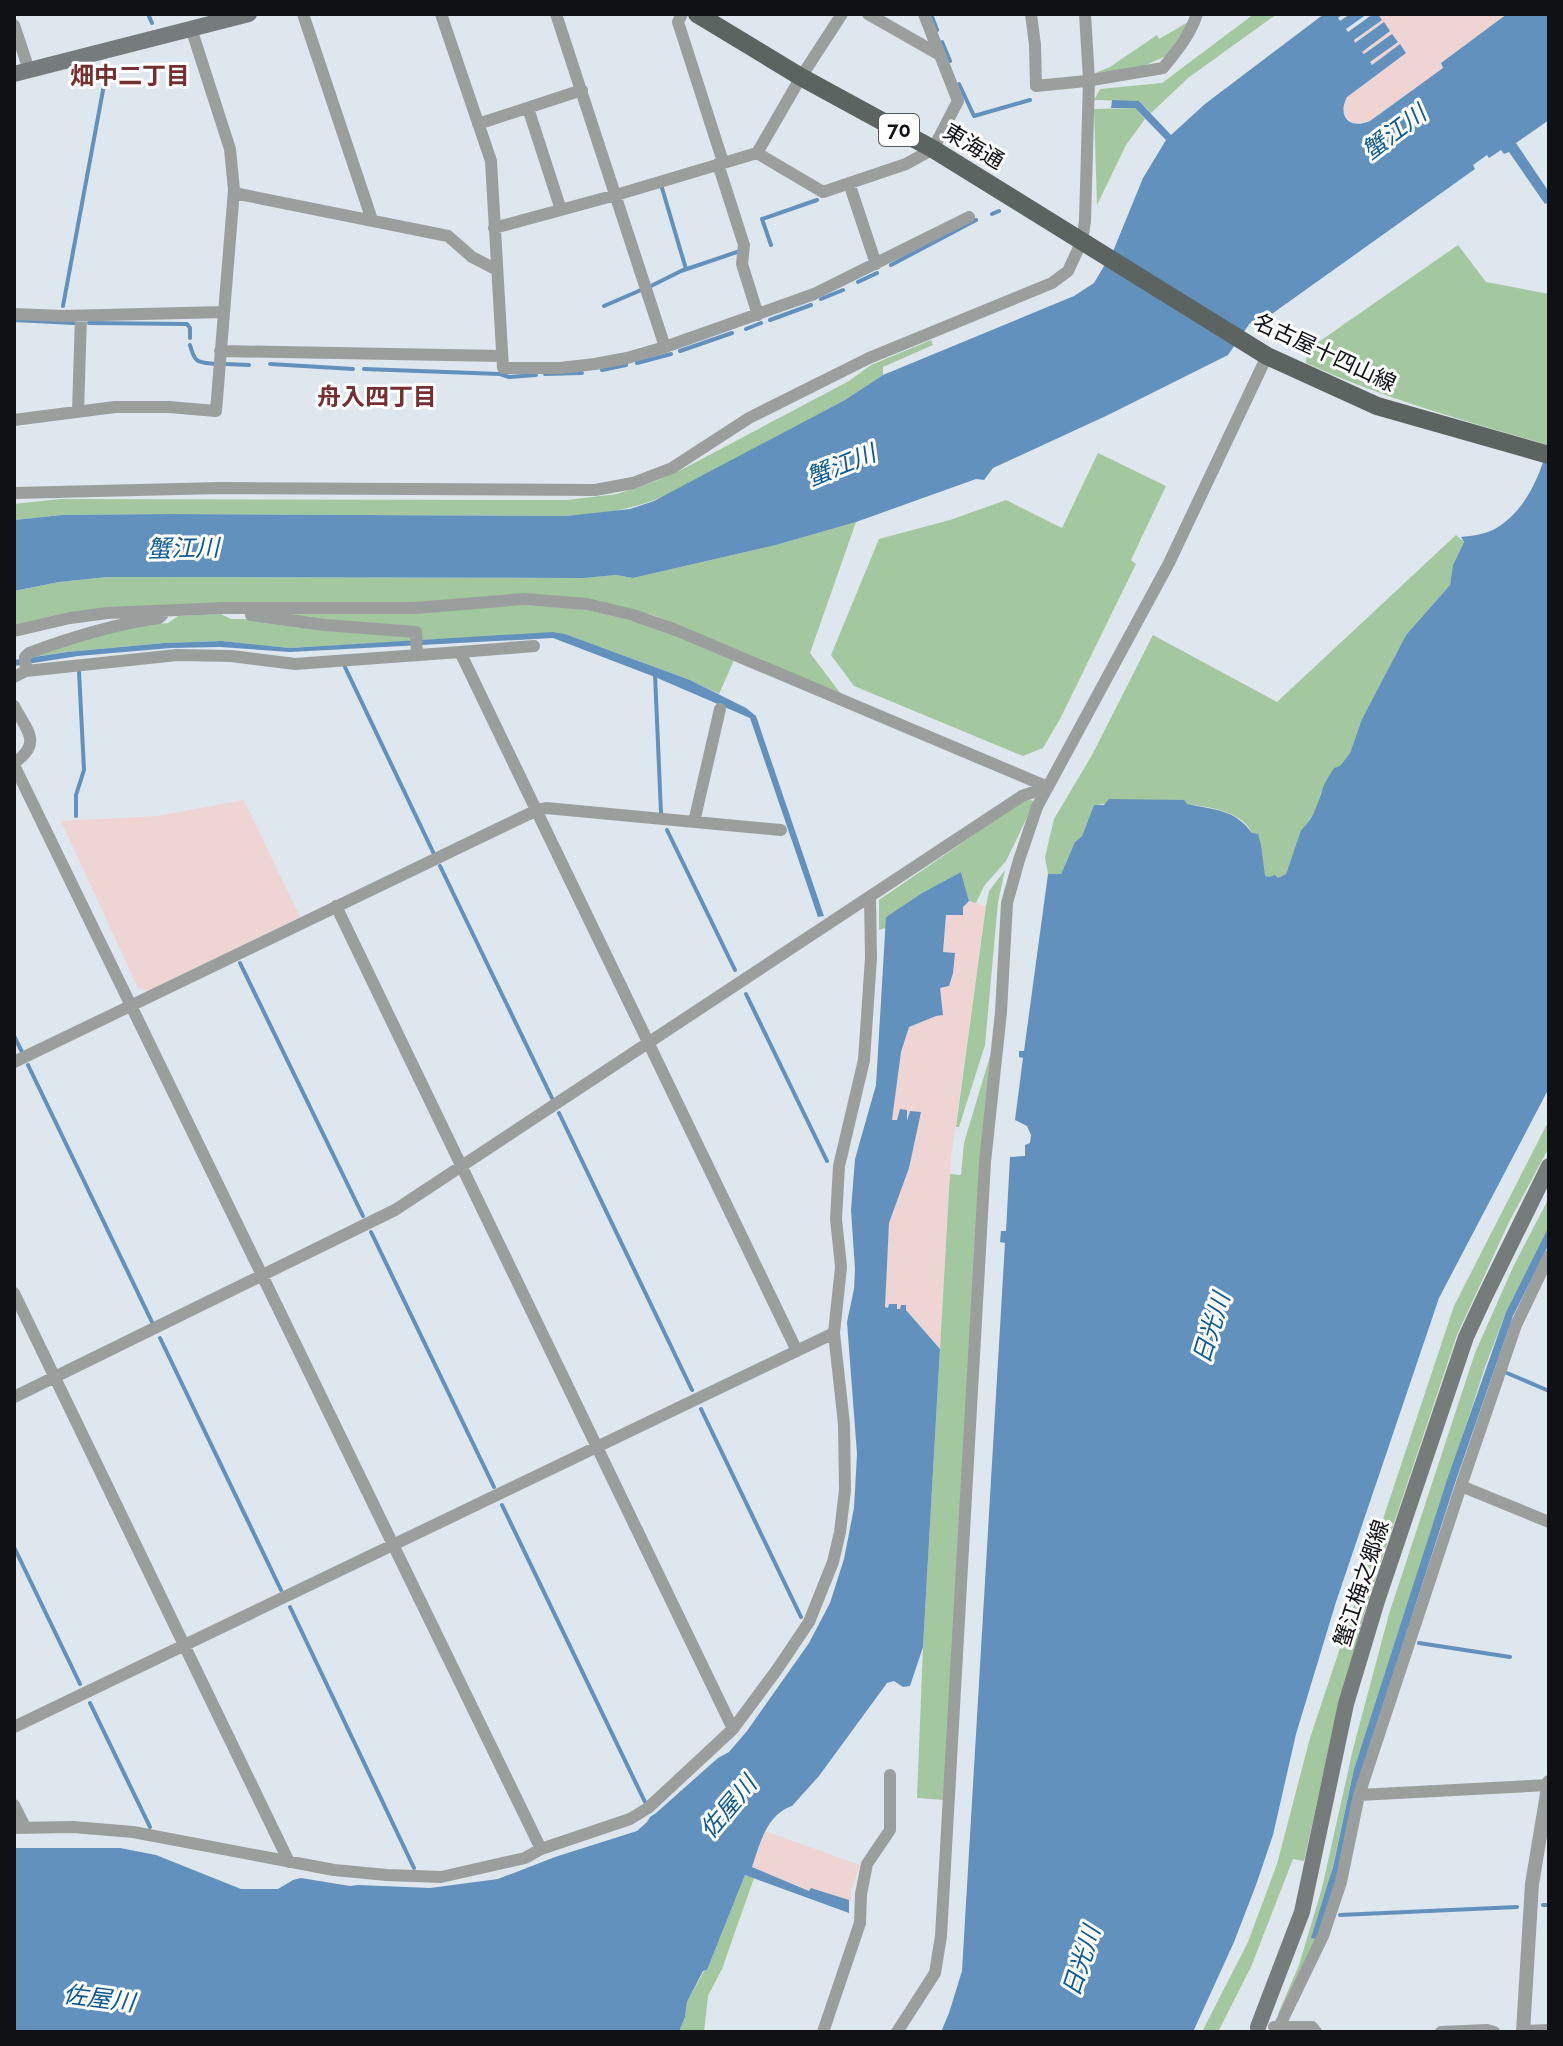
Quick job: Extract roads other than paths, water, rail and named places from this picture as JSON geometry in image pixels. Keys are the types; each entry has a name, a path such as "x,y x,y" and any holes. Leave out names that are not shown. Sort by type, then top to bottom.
{"main road":[{"path":"18,75 249,14"},
{"name":"東海通","path":"697,14 801,77 933,149 1099,251"},
{"name":"名古屋十四山線","path":"1099,251 1267,356 1377,406 1549,455"},
{"name":"蟹江梅之郷線","path":"1257,2030 1302,1912 1346,1704 1451,1381 1466,1337 1549,1166"}],"street":[{"path":"303,14 372,220"},
{"path":"441,14 491,161 503,368 560,368 627,358 665,347 814,294 969,217"},
{"path":"556,14 665,347"},
{"path":"682,14 678,22 744,245 742,264 758,315"},
{"path":"494,228 757,153 842,14"},
{"path":"868,14 940,55"},
{"path":"757,153 823,192 906,164 933,149 958,101 924,14"},
{"path":"1031,14 1036,86 1163,68 1186,38 1197,14"},
{"path":"14,493 220,488 595,490 633,483 672,468 749,418 869,358 1052,283 1068,271 1082,241 1087,193 1089,80 1085,14"},
{"path":"14,25 18,75"},
{"path":"14,420 115,407 216,411 234,193 230,149 191,28"},
{"path":"478,124 582,90"},
{"path":"528,108 561,210"},
{"path":"849,183 876,264"},
{"path":"234,193 448,236 472,257 497,270"},
{"path":"14,314 81,316 223,312"},
{"path":"78,412 81,316"},
{"path":"220,351 502,356"},
{"path":"897,2032 935,1973 941,1936 984,1178 1001,1012 1007,903 1037,807 1169,563 1267,356"},
{"path":"14,631 70,618 166,610 415,608 524,599 587,604 676,630 1048,787"},
{"path":"224,608 325,625 416,632 416,652"},
{"path":"166,610 159,618 98,629 29,653 23,668 177,655 231,656 295,664 416,652 534,646"},
{"path":"460,652 797,1351"},
{"path":"14,706 31,738 31,748 15,769 541,1849"},
{"path":"694,822 720,709"},
{"path":"14,1397 395,1210 1022,796 1048,787"},
{"path":"14,1062 537,810 546,808 781,830"},
{"path":"14,1805 19,1828 73,1827 133,1832 360,1873 441,1877 525,1858 541,1849 630,1819 648,1808 733,1729 809,1622 833,1562 840,1532 845,1490 844,1424 834,1333 841,1267 836,1219 839,1166 864,1060 871,958 870,897"},
{"path":"336,906 733,1729"},
{"path":"1279,2027 1323,1936 1341,1882 1359,1795 1461,1486 1516,1325 1548,1260"},
{"path":"14,1293 289,1862"},
{"path":"14,1727 834,1333"},
{"path":"1461,1486 1549,1522"},
{"path":"823,2032 860,1923 861,1894 867,1864 890,1830 890,1775"},
{"path":"1359,1795 1549,1784 1532,1884 1523,2032 1549,2030"},
{"path":"1257,2030 1312,2027 1316,2032"},
{"path":"1441,2032 1494,2032"}],"water":[{"name":"蟹江川","path":"1324,14 1343,14 1338,18 1340,21 1350,14 1367,14 1346,29 1348,32 1373,14 1378,14 1382,20 1354,40 1355,43 1384,22 1390,31 1362,52 1364,54 1392,34 1398,42 1370,62 1372,65 1400,44 1406,53 1347,97 1344,115 1356,124 1370,121 1443,68 1441,63 1507,14 1549,14 1549,120 1516,143 1549,192 1549,202 1545,204 1509,152 1504,154 1501,150 1489,158 1487,155 1473,165 1475,169 1255,326 1250,323 1228,355 993,468 984,480 976,479 856,522 776,545 633,578 616,575 584,578 108,577 14,591 14,520 62,515 170,514 567,516 630,509 654,501 845,400 883,375 1074,296 1094,283 1114,249 1143,178 1166,140 1135,108 1111,108 1112,100 1139,101 1171,135 1205,104"},
{"name":"日光川","path":"1549,439 1549,1088 1439,1298 1336,1602 1296,1734 1273,1835 1256,1885 1193,2032 941,2032 962,1971 1005,1243 1000,1242 1001,1231 1006,1231 1010,1157 1025,1156 1025,1145 1030,1143 1027,1126 1015,1120 1023,1058 1019,1057 1019,1051 1024,1051 1048,874 1061,874 1075,842 1082,836 1094,805 1104,805 1109,799 1184,800 1187,804 1231,815 1252,833 1258,834 1265,876 1275,875 1278,878 1286,874 1301,830 1313,814 1334,768 1340,766 1350,753 1362,719 1406,635 1450,585 1453,565 1464,542 1461,537 1494,529 1517,511 1538,476"},
{"path":"552,632 690,680 756,716 824,916 818,917 750,718 553,638 290,652 220,647 171,648 78,656 14,666 14,660 164,643 222,641 290,648"},
{"name":"佐屋川","path":"961,872 969,901 963,907 963,915 946,915 943,952 955,953 949,986 940,988 943,1015 909,1027 901,1052 892,1120 897,1120 900,1109 907,1110 907,1121 910,1111 921,1112 909,1168 889,1223 885,1307 897,1304 897,1309 900,1309 901,1305 906,1305 906,1310 940,1349 923,1647 910,1686 903,1687 894,1681 887,1683 819,1776 792,1806 770,1823 752,1867 809,1891 811,1888 849,1900 849,1913 745,1875 707,1970 703,1971 687,2002 679,2032 14,2032 14,1848 120,1848 156,1855 241,1889 278,1889 301,1878 350,1886 430,1888 498,1879 637,1831 718,1758 729,1752 747,1731 809,1643 830,1603 844,1559 854,1508 857,1454 847,1322 855,1269 851,1210 855,1159 876,1085 886,917"},
{"path":"1549,1226 1549,1244 1513,1316 1455,1483 1380,1715 1332,1895 1317,1939 1311,1938 1333,1867 1354,1769 1448,1477 1506,1312"}],"waterway":[{"path":"148,14 152,23"},
{"path":"931,14 937,30"},
{"path":"942,42 950,61"},
{"path":"63,306 106,74"},
{"path":"959,84 974,116 1030,100"},
{"path":"662,188 686,269"},
{"path":"771,245 762,219 817,200"},
{"path":"992,214 999,211"},
{"path":"891,265 976,220"},
{"path":"651,286 681,271 740,251"},
{"path":"858,282 877,273"},
{"path":"604,306 641,290"},
{"path":"821,299 843,290"},
{"path":"770,320 811,305"},
{"path":"14,320 74,323"},
{"path":"89,323 187,324 190,338"},
{"path":"746,329 761,323"},
{"path":"680,351 732,333"},
{"path":"190,345 198,361 216,364"},
{"path":"637,363 671,354"},
{"path":"225,364 249,365"},
{"path":"270,364 353,369"},
{"path":"602,370 626,365"},
{"path":"364,369 500,374 509,377 536,375"},
{"path":"545,374 582,373"},
{"path":"344,665 434,854"},
{"path":"76,816 76,795 84,770 79,671"},
{"path":"655,674 661,813"},
{"path":"667,830 735,970"},
{"path":"440,866 552,1098"},
{"path":"240,963 363,1216"},
{"path":"746,994 827,1161"},
{"path":"14,1036 22,1052"},
{"path":"28,1065 152,1322"},
{"path":"559,1113 692,1390"},
{"path":"371,1232 494,1487"},
{"path":"160,1338 281,1590"},
{"path":"1507,1373 1549,1391"},
{"path":"701,1409 801,1617"},
{"path":"502,1505 645,1802"},
{"path":"14,1547 80,1684"},
{"path":"290,1607 414,1868"},
{"path":"1419,1643 1510,1657"},
{"path":"90,1703 150,1827"},
{"path":"1543,1905 1549,1905"},
{"path":"1340,1915 1517,1907"}],"district":[{"name":"畑中二丁目","path":"130,75"},
{"name":"舟入四丁目","path":"377,396"}]}
